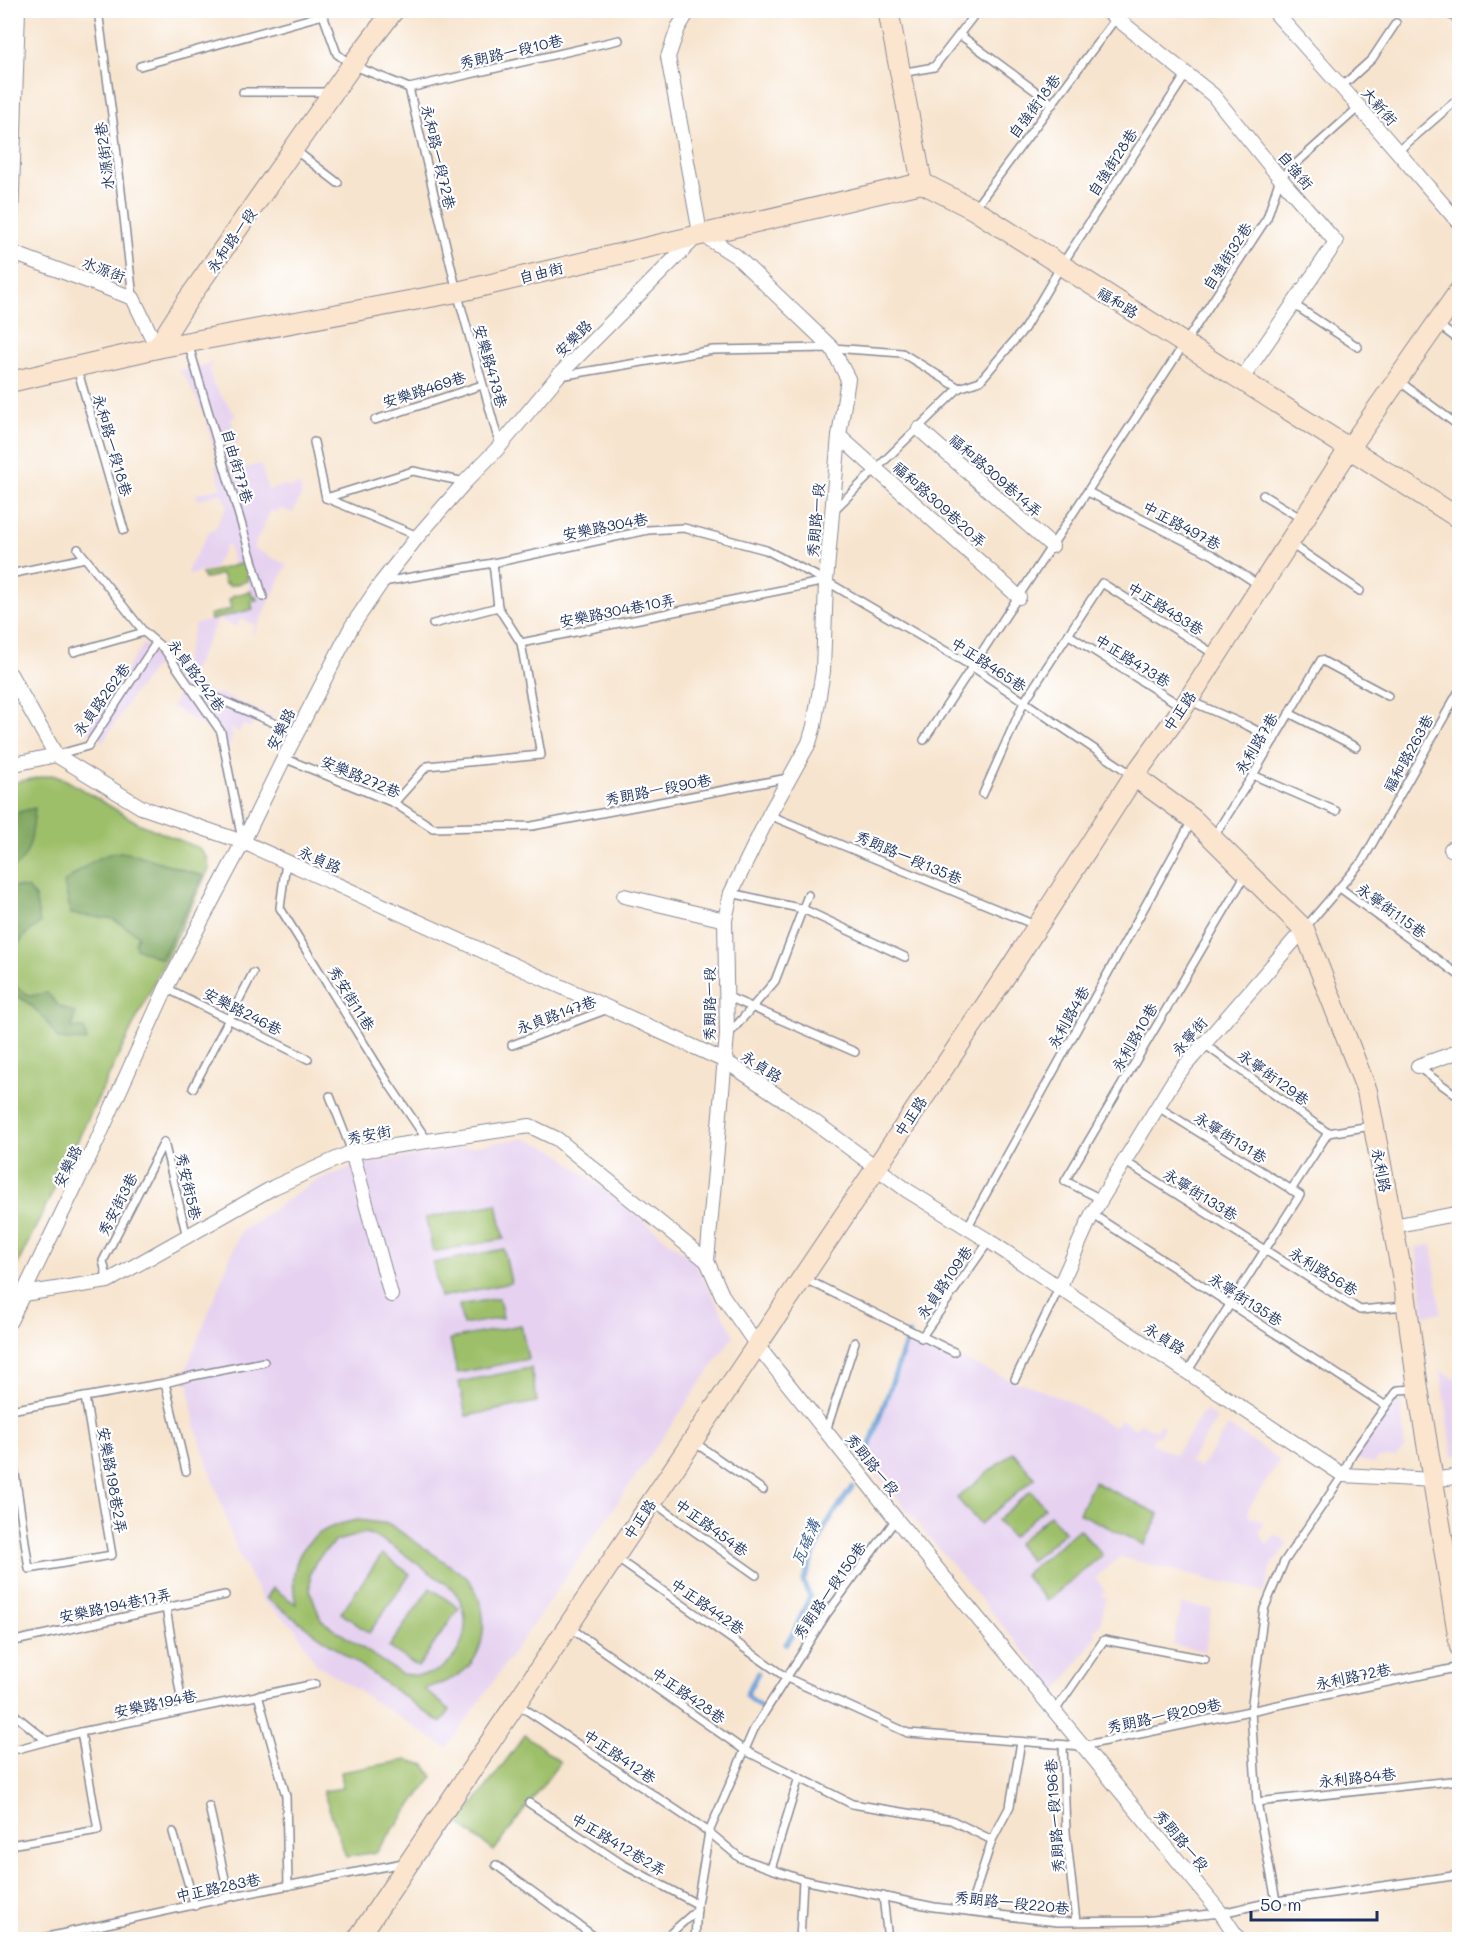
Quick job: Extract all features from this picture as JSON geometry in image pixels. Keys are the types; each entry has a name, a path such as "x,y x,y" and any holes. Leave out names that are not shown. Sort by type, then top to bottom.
{"street":[{"path":"10,251 18,10"},
{"name":"永和路一段","path":"157,348 186,302 295,150 352,65 394,10"},
{"path":"674,10 678,27"},
{"path":"689,10 678,27 668,57 700,233"},
{"path":"888,10 922,183"},
{"name":"大新街","path":"1273,10 1460,224"},
{"name":"自強街","path":"1111,14 1213,95 1336,242 1241,380"},
{"name":"自由街","path":"157,348 457,292 700,233 922,183"},
{"name":"福和路","path":"922,183 973,209 1460,519"},
{"name":"秀朗路一段","path":"700,233 736,255 832,348 848,379 839,436 826,581 823,671 814,726 809,743 788,778 731,893 724,920 727,1035 707,1261 722,1294 756,1344 896,1519 1221,1913 1239,1940"},
{"name":"安樂路","path":"10,1321 96,1143 166,988 352,626 381,583 418,536 500,446 558,376 700,233"},
{"name":"水源街","path":"10,251 133,298 157,348"},
{"name":"中正路","path":"357,1940 1038,927 1134,776 1185,704 1349,449 1460,290"},
{"path":"10,382 157,348"},
{"name":"福和路309巷14弄","path":"919,429 1052,546"},
{"name":"福和路309巷20弄","path":"839,436 1019,597"},
{"name":"永貞路","path":"10,674 57,755 141,807 243,842 725,1061 789,1103 908,1191 988,1241 1343,1475"},
{"path":"10,765 57,755"},
{"name":"永利路","path":"1134,776 1193,819 1304,929 1367,1091 1407,1306 1460,1647"},
{"path":"624,896 724,920"},
{"name":"永寧街","path":"1059,1288 1092,1214 1177,1075 1304,929"},
{"path":"1418,1066 1460,1051"},
{"name":"秀安街","path":"23,1294 108,1281 274,1187 352,1152 530,1126 557,1139 707,1261"},
{"path":"352,1152 391,1295"},
{"path":"1393,1226 1460,1214"},
{"path":"1343,1475 1433,1480 1460,1476"}],"lane":[{"name":"水源街2巷","path":"98,10 133,298"},
{"path":"901,73 934,67 978,10"},
{"path":"1441,10 1460,20"},
{"name":"自強街18巷","path":"973,209 1053,104 1111,14"},
{"path":"140,66 323,15 337,54 352,65"},
{"path":"1341,87 1372,59 1396,23"},
{"path":"960,35 1053,104"},
{"name":"秀朗路一段10巷","path":"409,88 619,40"},
{"name":"永和路一段72巷","path":"352,65 409,88 457,292"},
{"name":"自強街28巷","path":"833,511 959,388 980,381 1024,329 1061,266 1187,73"},
{"path":"243,92 334,92"},
{"path":"1398,151 1459,98"},
{"path":"1280,177 1359,107"},
{"path":"295,150 338,183"},
{"name":"自強街32巷","path":"924,740 1186,345 1267,218 1280,177"},
{"name":"安樂路473巷","path":"457,292 500,446"},
{"path":"1293,304 1358,347"},
{"path":"1436,324 1460,341"},
{"name":"自由街77巷","path":"188,342 263,597"},
{"path":"558,376 713,350 832,348 902,353 959,388"},
{"name":"永和路一段18巷","path":"77,366 124,530"},
{"path":"1398,380 1460,427"},
{"name":"安樂路469巷","path":"375,420 482,385"},
{"path":"314,442 326,498"},
{"path":"326,498 413,471 465,482"},
{"name":"中正路497巷","path":"1088,492 1213,555 1261,586"},
{"path":"1263,495 1304,520"},
{"path":"326,498 418,536"},
{"name":"安樂路304巷","path":"381,583 648,530 684,528 766,550 826,581"},
{"path":"1289,543 1360,591"},
{"name":"永貞路242巷","path":"78,549 144,632 164,649 221,732 243,842"},
{"path":"10,574 85,558"},
{"path":"394,803 427,766 541,755 521,643 498,607 493,562"},
{"name":"安樂路304巷10弄","path":"521,643 826,581"},
{"name":"中正路465巷","path":"826,581 973,667 1134,776"},
{"name":"中正路483巷","path":"1068,635 1102,583 1217,655"},
{"path":"433,624 498,607"},
{"path":"74,652 144,632"},
{"path":"983,794 1024,702 1068,635"},
{"name":"中正路473巷","path":"1068,635 1185,704 1248,726 1274,740"},
{"name":"永貞路262巷","path":"57,755 88,746 156,643"},
{"name":"永利路7巷","path":"1213,838 1253,775 1320,660 1388,696"},
{"path":"188,686 297,733"},
{"name":"福和路263巷","path":"1380,830 1460,689"},
{"path":"1289,713 1356,747"},
{"name":"安樂路272巷","path":"284,758 394,803 434,828 532,826"},
{"path":"1253,775 1336,811"},
{"name":"秀朗路一段90巷","path":"532,826 788,778"},
{"name":"秀朗路一段135巷","path":"769,815 1038,927"},
{"name":"永利路4巷","path":"967,1228 1193,819"},
{"name":"永寧街","path":"1304,929 1363,860 1380,830"},
{"path":"1455,850 1460,836"},
{"name":"秀安街11巷","path":"286,862 280,908 389,1084 427,1140"},
{"name":"永利路10巷","path":"1101,1199 1065,1181 1247,872"},
{"name":"永寧街115巷","path":"1340,888 1459,975"},
{"path":"731,893 803,909 905,957"},
{"path":"727,1035 775,981 808,895"},
{"path":"193,1088 253,973"},
{"name":"安樂路246巷","path":"166,988 308,1059"},
{"path":"726,996 855,1052"},
{"name":"永貞路147巷","path":"512,1045 609,1009"},
{"name":"永寧街129巷","path":"1204,1044 1328,1132"},
{"path":"1418,1066 1460,1098"},
{"path":"330,1096 352,1152"},
{"name":"永寧街131巷","path":"1158,1107 1291,1190"},
{"path":"1186,1372 1300,1195 1291,1190 1328,1132 1374,1126"},
{"name":"秀安街5巷","path":"164,1142 187,1237"},
{"name":"秀安街3巷","path":"108,1281 103,1261 164,1142"},
{"name":"永寧街133巷","path":"1124,1161 1264,1250"},
{"name":"永寧街135巷","path":"1092,1214 1386,1407"},
{"name":"永貞路109巷","path":"921,1338 988,1241"},
{"name":"永利路56巷","path":"1264,1250 1360,1310 1407,1306"},
{"path":"802,1278 921,1338 954,1352"},
{"path":"1015,1379 1059,1288"},
{"path":"826,1432 855,1342"},
{"path":"10,1410 165,1383 264,1362"},
{"path":"165,1383 186,1471"},
{"path":"1276,1901 1257,1802 1251,1711 1264,1609 1284,1562 1343,1475 1352,1454 1398,1390 1418,1388"},
{"name":"安樂路198巷2弄","path":"10,1440 29,1569 112,1555 85,1397"},
{"path":"692,1440 764,1490"},
{"name":"中正路454巷","path":"652,1500 756,1575"},
{"name":"秀朗路一段150巷","path":"694,1940 709,1832 754,1729 826,1615 896,1519"},
{"name":"中正路442巷","path":"614,1556 787,1678 908,1733 1021,1742"},
{"name":"安樂路194巷17弄","path":"10,1642 225,1595"},
{"path":"166,1608 183,1710"},
{"name":"中正路428巷","path":"567,1626 744,1750 852,1804 951,1820 992,1840"},
{"path":"1055,1711 1104,1640 1205,1659"},
{"name":"永利路72巷","path":"1251,1711 1460,1668"},
{"name":"安樂路194巷","path":"10,1751 81,1732 315,1684"},
{"path":"258,1695 286,1797 288,1886"},
{"name":"中正路412巷","path":"516,1703 709,1832 740,1858 771,1869"},
{"path":"10,1711 47,1741"},
{"name":"秀朗路一段209巷","path":"1021,1742 1082,1746 1251,1711"},
{"path":"10,1845 98,1830 81,1732"},
{"path":"969,1911 992,1840 1010,1806 1021,1742"},
{"name":"秀朗路一段196巷","path":"1063,1745 1066,1832 1076,1922"},
{"path":"771,1869 799,1777"},
{"name":"永利路84巷","path":"1257,1802 1460,1779"},
{"name":"中正路412巷2弄","path":"529,1803 622,1864 697,1907"},
{"path":"209,1806 229,1898"},
{"path":"173,1832 195,1906"},
{"name":"中正路283巷","path":"34,1940 409,1862"},
{"path":"496,1865 599,1940"},
{"name":"秀朗路一段220巷","path":"771,1869 803,1880 934,1907 1057,1922 1143,1922 1221,1913 1276,1901 1460,1875"},
{"path":"800,1940 803,1880"},
{"path":"883,1896 888,1940"},
{"path":"663,1940 697,1907"}],"shaded area":[{"path":"213,363 209,369 213,384 236,416 231,418 238,443 225,446 231,471 261,464 268,490 286,485 287,488 300,485 302,493 293,513 280,508 278,513 271,510 253,548 287,565 253,635 251,634 255,625 241,619 236,627 218,619 188,681 215,695 217,692 274,718 270,726 254,719 250,728 243,725 239,732 231,728 230,732 233,734 227,755 231,773 223,775 219,737 172,706 182,689 165,669 158,666 152,669 139,689 137,688 103,742 86,728 144,644 155,651 159,646 182,669 195,624 253,609 246,562 234,566 228,543 213,569 189,575 188,569 210,530 214,530 227,507 223,493 198,500 196,494 221,487 215,465 218,464 205,416 187,379 178,371"},
{"path":"524,1138 553,1149 694,1261 734,1335 447,1748 315,1663 296,1629 263,1601 237,1551 195,1426 186,1370 240,1232 315,1181 362,1164"},
{"path":"1432,1245 1441,1313 1425,1315 1416,1247"},
{"path":"909,1337 1020,1384 1021,1382 1066,1400 1114,1427 1121,1419 1135,1429 1140,1423 1156,1431 1160,1424 1164,1426 1159,1437 1155,1436 1152,1443 1175,1455 1205,1410 1217,1419 1189,1462 1200,1468 1228,1426 1280,1460 1247,1511 1252,1519 1254,1517 1264,1524 1259,1532 1267,1545 1275,1534 1288,1544 1271,1566 1265,1590 1263,1592 1227,1581 1226,1584 1120,1557 1095,1578 1105,1591 1100,1595 1106,1597 1100,1625 1094,1630 1097,1635 1057,1691 865,1460"},
{"path":"1441,1371 1459,1380 1459,1455 1453,1456"},
{"path":"1397,1401 1400,1401 1405,1448 1395,1457 1378,1458 1373,1463 1354,1459"},
{"path":"1181,1604 1212,1609 1205,1651 1173,1645"}],"green space":[{"path":"247,562 250,575 247,576 248,581 229,586 228,583 225,584 222,574 204,579 202,574"},
{"path":"251,591 252,597 256,597 257,600 251,602 253,609 211,620 209,615 231,609 229,599 232,596"},
{"path":"52,775 66,780 138,823 199,848 207,858 209,869 11,1278 10,783"},
{"path":"35,808 32,834 27,851 24,858 11,869 11,814"},
{"path":"120,852 138,855 203,876 161,959 136,948 135,942 138,935 113,919 71,914 64,883 97,859"},
{"path":"11,888 28,888 35,897 40,923 25,935 11,954"},
{"path":"11,984 30,996 47,993 59,1006 75,1013 72,1028 84,1028 87,1041 58,1039 32,1006 11,994"},
{"path":"497,1204 504,1239 433,1252 426,1218"},
{"path":"504,1249 511,1283 440,1297 433,1263"},
{"path":"499,1298 503,1318 463,1325 459,1305"},
{"path":"521,1325 528,1359 457,1373 450,1339"},
{"path":"531,1368 537,1402 466,1416 459,1382"},
{"path":"1013,1452 1035,1478 980,1524 957,1498"},
{"path":"1094,1482 1159,1514 1144,1545 1079,1513"},
{"path":"1031,1491 1045,1508 1012,1537 997,1520"},
{"path":"1050,1515 1065,1532 1031,1561 1017,1544"},
{"path":"358,1520 389,1524 464,1575 478,1596 482,1609 483,1635 474,1659 456,1676 424,1689 450,1710 441,1723 266,1598 273,1588 296,1604 294,1571 298,1558 305,1546 315,1537 341,1524","holes":["365,1533 400,1551 447,1584 461,1602 465,1614 463,1639 450,1661 441,1669 419,1676 401,1674 321,1620 310,1590 310,1574 316,1561 336,1541"]},
{"path":"1079,1529 1102,1555 1047,1601 1024,1575"},
{"path":"382,1554 410,1574 369,1633 341,1613"},
{"path":"430,1588 459,1608 418,1667 389,1647"},
{"path":"525,1735 560,1762 494,1851 459,1824"},
{"path":"407,1760 425,1765 433,1777 376,1852 346,1857 323,1791 343,1788 341,1772"}],"waterway":[{"name":"瓦磘溝","path":"865,1459 909,1334"},
{"name":"瓦磘溝","path":"786,1644 810,1596 803,1582 825,1527 852,1487"},
{"name":"瓦磘溝","path":"758,1673 746,1695 762,1708"}]}
